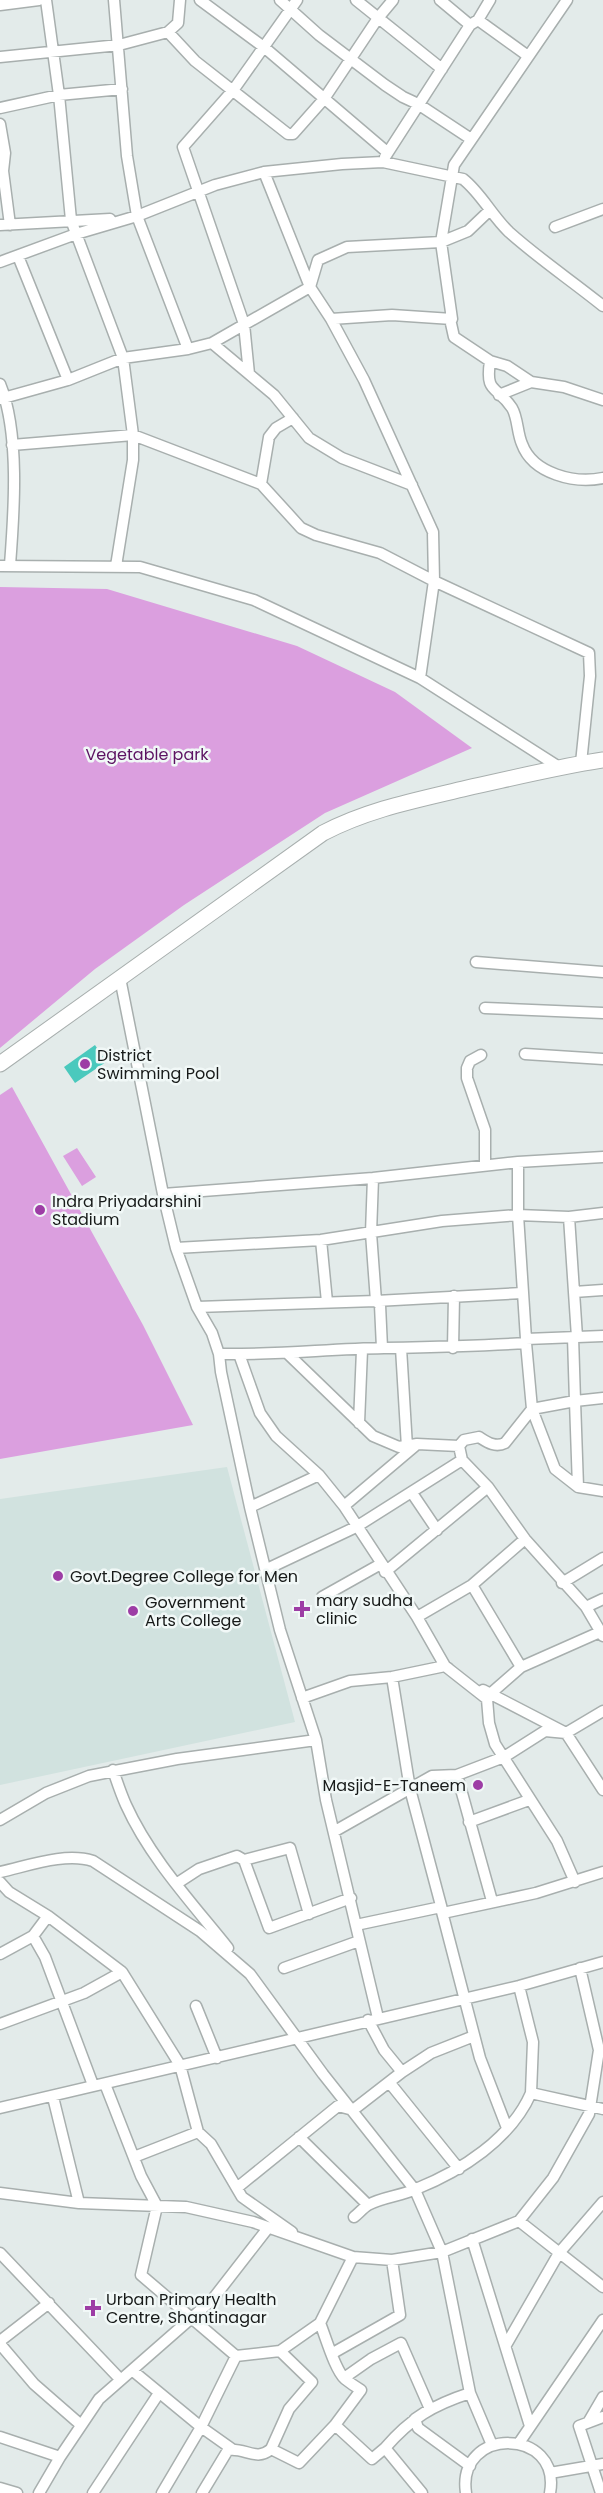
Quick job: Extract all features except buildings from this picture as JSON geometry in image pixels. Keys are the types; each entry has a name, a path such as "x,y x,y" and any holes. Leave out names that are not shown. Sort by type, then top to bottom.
{"main road":[{"path":"0,1064 313,840 350,819 385,807 559,767 603,760"}],"street":[{"path":"0,5 39,0"},
{"path":"46,0 59,95 71,220 123,358 133,435 134,460 116,566"},
{"path":"114,0 127,156 137,216 188,349"},
{"path":"0,57 118,45 168,33 178,23 180,0"},
{"path":"200,0 265,48 324,99 385,157"},
{"path":"280,0 294,5 319,35 394,91 471,139"},
{"path":"356,0 442,69"},
{"path":"168,33 195,61 234,89 288,134 293,134 324,99 378,18 393,0"},
{"path":"440,0 528,56"},
{"path":"385,157 418,104 490,0"},
{"path":"567,0 454,165 441,242 454,337 490,361 507,366 531,382 564,387 603,400"},
{"path":"249,374 244,324 183,147 234,89 294,5"},
{"path":"0,108 59,95 122,89"},
{"path":"0,124 5,153 3,171 5,225 123,219"},
{"path":"0,262 76,234 137,216 198,192 264,172 385,157 451,175 471,185 489,211 509,232 603,306"},
{"path":"264,172 310,287 332,319 364,380 433,532 434,581 420,678"},
{"path":"555,227 603,208"},
{"path":"3,398 68,380 123,358 188,349 212,343 310,287 318,260 347,247 441,242 468,231 489,211"},
{"path":"18,256 68,380"},
{"path":"332,319 392,315 450,319"},
{"path":"212,343 274,395 309,438 342,458 412,485"},
{"path":"490,361 489,383 511,408 523,447 544,469 558,475 583,480 603,478"},
{"path":"499,395 531,382"},
{"path":"0,384 12,445 12,531 5,566 140,567 254,600 420,678 559,767"},
{"path":"511,408 518,387"},
{"path":"261,484 269,437 276,428 293,418"},
{"path":"12,445 133,435 261,484 301,528 316,535 380,553 434,581 589,653 590,676 581,763"},
{"path":"476,962 603,972"},
{"path":"120,978 176,1248 197,1307 212,1333 219,1354 250,1507 267,1569 280,1630 316,1740 327,1800 351,1898 373,2019 384,2050 402,2072"},
{"path":"485,1008 603,1013"},
{"path":"525,1054 603,1059"},
{"path":"482,1055 470,1061 467,1078 485,1130 485,1165"},
{"path":"163,1194 373,1178 518,1161 603,1157"},
{"path":"518,1161 522,1293 532,1409 555,1469 578,1486 603,1491"},
{"path":"373,1178 371,1233 376,1301 380,1305 382,1348"},
{"path":"176,1248 321,1240 442,1221 518,1215 569,1217 603,1213"},
{"path":"569,1217 574,1292 578,1486"},
{"path":"321,1240 327,1302"},
{"path":"574,1292 603,1290"},
{"path":"197,1307 522,1293"},
{"path":"453,1348 454,1296"},
{"path":"219,1354 382,1348 453,1348 603,1336"},
{"path":"401,1348 412,1446"},
{"path":"359,1423 362,1350"},
{"path":"287,1353 373,1436 399,1448 459,1446"},
{"path":"239,1354 260,1413 276,1436 319,1475 344,1506 417,1617 445,1666 487,1699 489,1723 495,1744 557,1841 575,1882"},
{"path":"459,1446 464,1440 479,1437 493,1445 500,1446 505,1443 532,1409 603,1398"},
{"path":"344,1506 412,1446"},
{"path":"459,1446 462,1460 488,1487 525,1539 562,1583 586,1607 602,1634 521,1667 489,1695"},
{"path":"267,1569 356,1527 462,1460"},
{"path":"250,1507 319,1475"},
{"path":"384,1569 437,1530 488,1487"},
{"path":"412,1493 437,1530"},
{"path":"417,1617 472,1585 525,1539"},
{"path":"562,1583 603,1558"},
{"path":"322,1597 379,1565 384,1569"},
{"path":"472,1585 521,1667"},
{"path":"586,1607 603,1599"},
{"path":"302,1698 350,1681 392,1677 445,1666 489,1695 566,1732 603,1790"},
{"path":"392,1677 410,1789 463,1997 474,2036 507,2128"},
{"path":"335,1831 432,1776 457,1775 504,1757 545,1731 566,1732 603,1711"},
{"path":"0,1820 68,1783 113,1770 316,1740"},
{"path":"113,1770 138,1829 176,1884 250,1974 299,2038 323,2074 415,2190 442,2252 470,2393 492,2445"},
{"path":"457,1775 492,1901"},
{"path":"469,1822 529,1800"},
{"path":"244,1860 290,1848 309,1914"},
{"path":"176,1884 199,1869 237,1856 244,1860 269,1928 351,1898"},
{"path":"0,1872 62,1860 85,1858 93,1861 200,1931 250,1974"},
{"path":"356,1925 492,1901 575,1882 603,1872"},
{"path":"0,1882 9,1892 48,1916 122,1972 180,2065 198,2132 211,2144 242,2197 306,2242"},
{"path":"0,1954 33,1936 48,1916"},
{"path":"33,1936 45,1957 93,2085"},
{"path":"284,1968 359,1941"},
{"path":"0,2108 217,2058 463,1997 519,1986 603,1962"},
{"path":"0,2193 79,2204 186,2207 253,2222 353,2257 392,2260 442,2252 519,2221 553,2178 590,2108 599,2050 580,1968"},
{"path":"0,2024 62,2003 122,1972"},
{"path":"354,2217 368,2205 415,2190 459,2169 495,2141 524,2109 531,2093 533,2042 519,1986"},
{"path":"196,2006 217,2058"},
{"path":"353,2110 431,2053 474,2036"},
{"path":"389,2082 459,2169"},
{"path":"105,2084 134,2157 158,2206 141,2275 236,2356 280,2351 320,2324 353,2257"},
{"path":"531,2093 590,2108 603,2109"},
{"path":"53,2097 79,2204"},
{"path":"238,2187 338,2106 353,2110"},
{"path":"134,2157 198,2132"},
{"path":"299,2137 368,2205"},
{"path":"506,2345 559,2253 603,2202"},
{"path":"519,2221 603,2287"},
{"path":"39,2493 99,2399 212,2300 268,2228"},
{"path":"472,2239 530,2426"},
{"path":"0,2253 120,2379"},
{"path":"333,2353 400,2315 392,2260"},
{"path":"49,2303 0,2343 34,2384 81,2425"},
{"path":"519,2443 603,2320"},
{"path":"271,2449 299,2463 335,2425 361,2390 344,2378 336,2368 333,2353 320,2324"},
{"path":"344,2378 371,2359 400,2343 430,2409"},
{"path":"133,2370 201,2427 232,2449 257,2456 271,2449 289,2409 312,2382 280,2351"},
{"path":"162,2493 201,2427 236,2356"},
{"path":"93,2493 159,2393"},
{"path":"335,2425 372,2459 404,2426 430,2409 470,2393"},
{"path":"589,2421 603,2397"},
{"path":"430,2409 415,2419 418,2428 470,2466"},
{"path":"600,2493 598,2465 579,2426 603,2417"},
{"path":"0,2438 60,2457"},
{"path":"466,2493 465,2485 470,2466 477,2456 492,2445 505,2442 519,2443 538,2454 550,2473 550,2493"},
{"path":"385,2448 422,2493"},
{"path":"204,2492 223,2455 232,2449"},
{"path":"550,2473 598,2465"},
{"path":"0,2487 17,2493"}],"shaded area":[{"name":"Government Arts College","path":"227,1467 295,1722 0,1785 0,1499"}],"green space":[{"name":"Vegetable park","path":"0,587 107,589 297,646 395,692 472,748 325,813 184,905 95,969 0,1048"},
{"name":"Indra Priyadarshini Stadium","path":"12,1087 143,1325 193,1425 0,1459 0,1095"},
{"path":"77,1148 96,1177 82,1186 63,1156"}],"water":[{"name":"District Swimming Pool","path":"95,1045 106,1062 75,1083 64,1067"}],"place":[{"name":"District Swimming Pool","path":"85,1064"},
{"name":"Indra Priyadarshini Stadium","path":"40,1210"},
{"name":"Govt.Degree College for Men","path":"58,1576"},
{"name":"mary sudha clinic","path":"302,1609"},
{"name":"Government Arts College","path":"133,1611"},
{"name":"Masjid-E-Taneem","path":"478,1785"},
{"name":"Urban Primary Health Centre, Shantinagar","path":"93,2308"}]}
